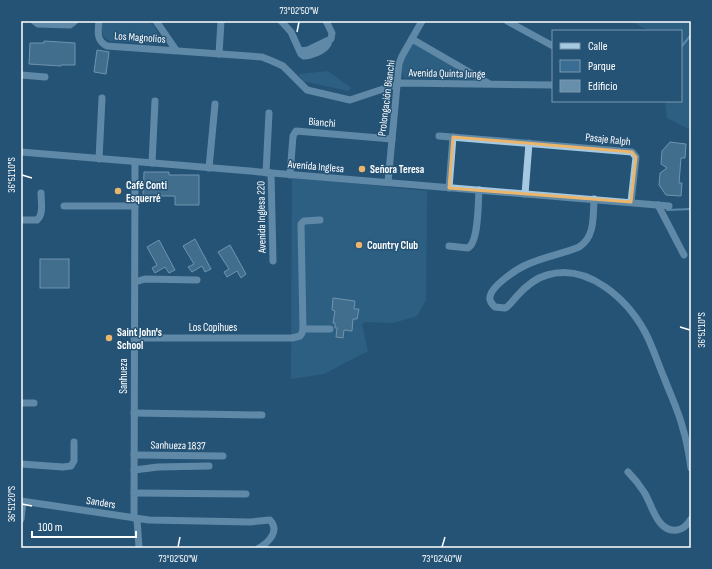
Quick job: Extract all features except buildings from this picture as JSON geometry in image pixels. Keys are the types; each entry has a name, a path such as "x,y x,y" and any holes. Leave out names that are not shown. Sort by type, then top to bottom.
{"street":[{"path":"34,21 38,24 70,25 75,21"},
{"name":"Los Magnolios","path":"99,21 99,39 106,46 176,50"},
{"path":"156,21 176,50"},
{"path":"219,54 221,21"},
{"path":"281,21 291,32 304,56 324,49 328,44"},
{"path":"300,51 308,50 331,39 332,33 326,21"},
{"name":"Prolongación Bianchi","path":"388,182 396,84 400,61 422,21"},
{"path":"507,21 552,45"},
{"path":"412,39 490,84"},
{"name":"Avenida Quinta Junge","path":"176,50 256,56 267,59 278,63 288,70 307,90 350,100 396,84 552,85"},
{"path":"21,75 44,77"},
{"path":"99,159 102,98"},
{"path":"152,163 155,101"},
{"path":"209,168 214,104"},
{"name":"Avenida Inglesa 220","path":"269,113 269,173 273,261"},
{"name":"Bianchi","path":"290,175 293,136 296,131 392,139"},
{"name":"Pasaje Ralph","path":"439,136 634,153 636,157 631,202"},
{"path":"449,188 453,137"},
{"path":"525,194 529,143"},
{"name":"Avenida Inglesa","path":"21,152 669,206"},
{"name":"Sanhueza","path":"135,162 134,493 135,519 139,548"},
{"path":"449,246 468,248 473,244 477,224 479,190"},
{"path":"21,220 37,220 40,218 41,193"},
{"path":"594,199 592,231 590,237 585,242 575,248 531,262 515,271 495,288 490,296 490,300 495,307 505,308 510,305 523,290 534,282 547,275 562,273 585,276 600,283 610,291 635,316 650,343 680,416 691,468"},
{"path":"658,205 684,255"},
{"path":"64,206 135,206"},
{"path":"320,220 304,221 301,224 303,329 330,328"},
{"path":"135,282 145,279 197,280"},
{"path":"135,282 161,284"},
{"name":"Los Copihues","path":"134,338 292,338 300,336 303,329"},
{"path":"21,403 34,403"},
{"path":"134,414 262,415"},
{"path":"21,464 63,467 71,466 74,461 74,442"},
{"name":"Sanhueza 1837","path":"134,455 223,456"},
{"path":"134,470 158,467 209,466"},
{"path":"628,472 644,492 657,518 664,526 671,530 681,529 688,524 691,518"},
{"path":"134,493 246,494"},
{"path":"21,519 22,501"},
{"name":"Sanders","path":"22,501 135,519 163,521 250,522 270,520 274,524 274,532 271,538 259,548"}],"highlighted area":[{"path":"453,137 632,152 636,157 631,202 449,188"}],"green space":[{"path":"102,21 147,21 154,26 161,38 156,44 109,41 104,37 102,32"},
{"path":"630,21 691,21 691,130 667,118 665,102 682,102 682,30 648,30"},
{"path":"411,44 414,44 476,80 404,78 402,65"},
{"path":"328,71 351,88 348,91 303,81 299,74"},
{"name":"Country Club","path":"292,177 427,191 426,300 417,316 393,323 364,322 362,325 368,351 324,374 291,379"}],"waterway":[{"path":"682,46 691,35"},
{"path":"667,210 691,209"}],"place":[{"name":"Señora Teresa","path":"362,169"},
{"name":"Café Conti Esquerré","path":"118,191"},
{"name":"Country Club","path":"359,245"},
{"name":"Saint John's School","path":"109,338"}]}
